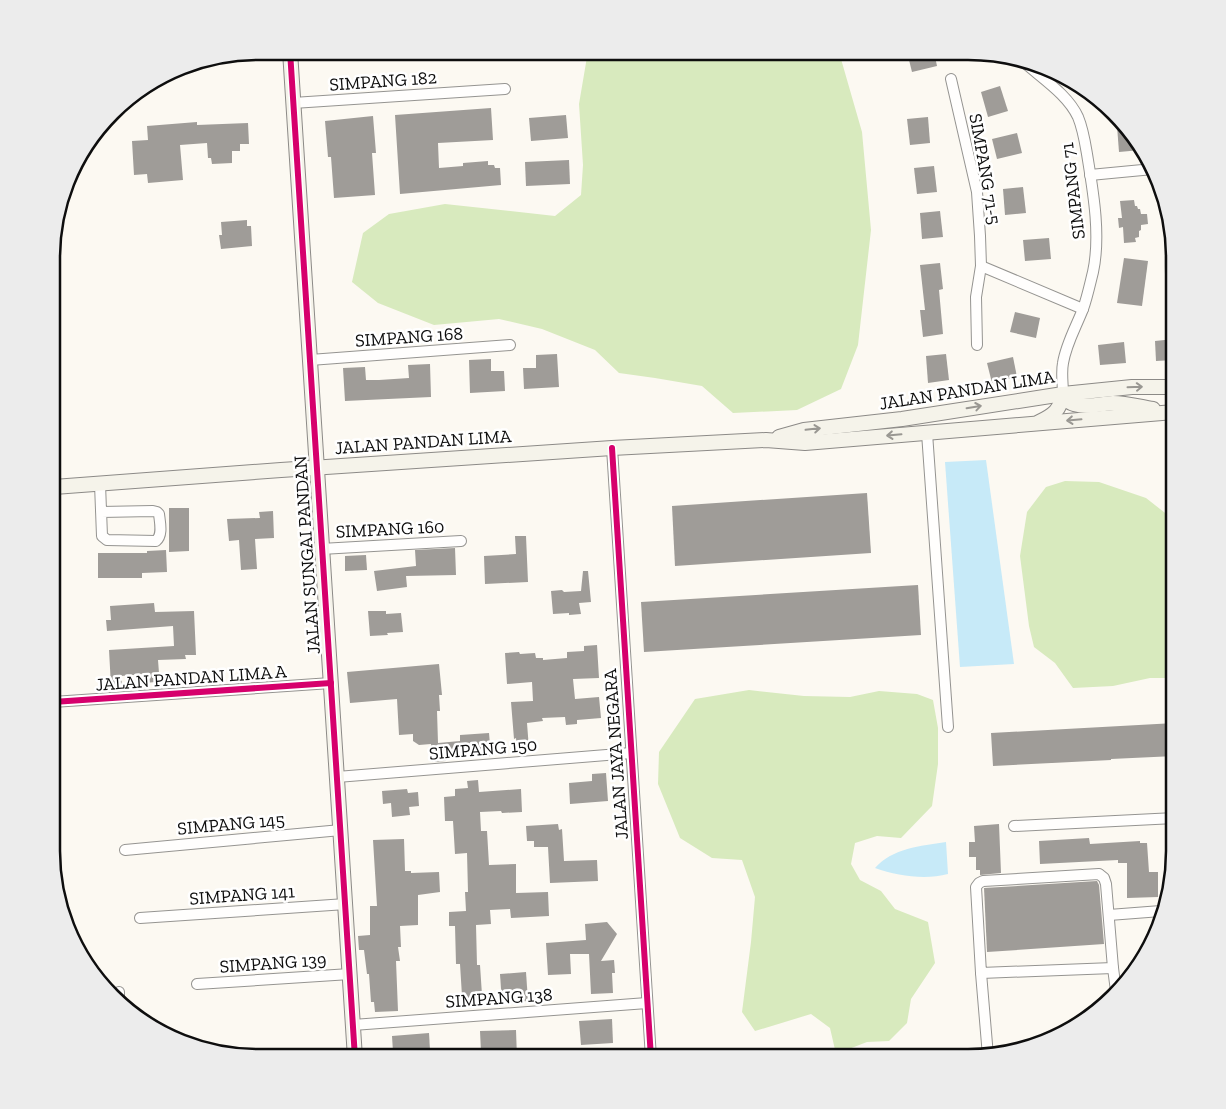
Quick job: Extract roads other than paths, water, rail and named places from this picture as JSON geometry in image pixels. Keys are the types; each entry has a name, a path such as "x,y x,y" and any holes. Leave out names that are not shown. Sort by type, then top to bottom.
{"main road":[{"name":"JALAN SUNGAI PANDAN","path":"291,60 354,1049"},
{"name":"JALAN PANDAN LIMA","path":"766,440 804,430 902,419 1063,394 1132,387 1166,387"},
{"path":"1063,394 1072,404 1085,406 1114,403 1130,404 1166,411"},
{"path":"1036,423 1056,412 1063,394"},
{"name":"JALAN PANDAN LIMA","path":"60,487 612,448 766,440 805,443 1166,413"},
{"path":"281,470 308,460 315,443"},
{"path":"318,494 321,480 326,473 334,470 361,468 372,464"}],"street":[{"name":"SIMPANG 71","path":"1035,71 1053,86 1078,116 1090,175 1095,220 1096,246 1093,272 1083,309 1066,349 1062,365 1063,394"},
{"name":"SIMPANG 71-5","path":"951,79 977,192 981,266 976,297 977,345"},
{"name":"SIMPANG 182","path":"293,103 505,88"},
{"path":"1090,175 1146,170"},
{"path":"981,266 1083,309"},
{"name":"SIMPANG 168","path":"310,360 510,345"},
{"path":"927,433 948,726"},
{"name":"JALAN JAYA NEGARA","path":"612,448 650,1049"},
{"path":"100,484 101,512 102,536 106,540 156,541 159,538 159,514 157,512 101,512"},
{"name":"SIMPANG 160","path":"321,549 461,541"},
{"name":"JALAN PANDAN LIMA A","path":"60,701 331,683"},
{"name":"SIMPANG 150","path":"337,777 631,753"},
{"path":"1014,826 1166,818"},
{"name":"SIMPANG 145","path":"125,850 341,830"},
{"path":"987,1048 980,972 976,887 979,883 983,881 1099,874 1104,878 1106,884 1115,984"},
{"name":"SIMPANG 141","path":"140,918 346,904"},
{"path":"1109,915 1157,911"},
{"path":"980,972 1113,968"},
{"name":"SIMPANG 139","path":"197,984 350,974"},
{"name":"SIMPANG 138","path":"353,1025 647,1003"}],"water":[{"path":"986,460 1014,664 960,667 945,462"},
{"path":"946,842 948,874 930,877 912,876 875,868 882,861 899,852"}]}
